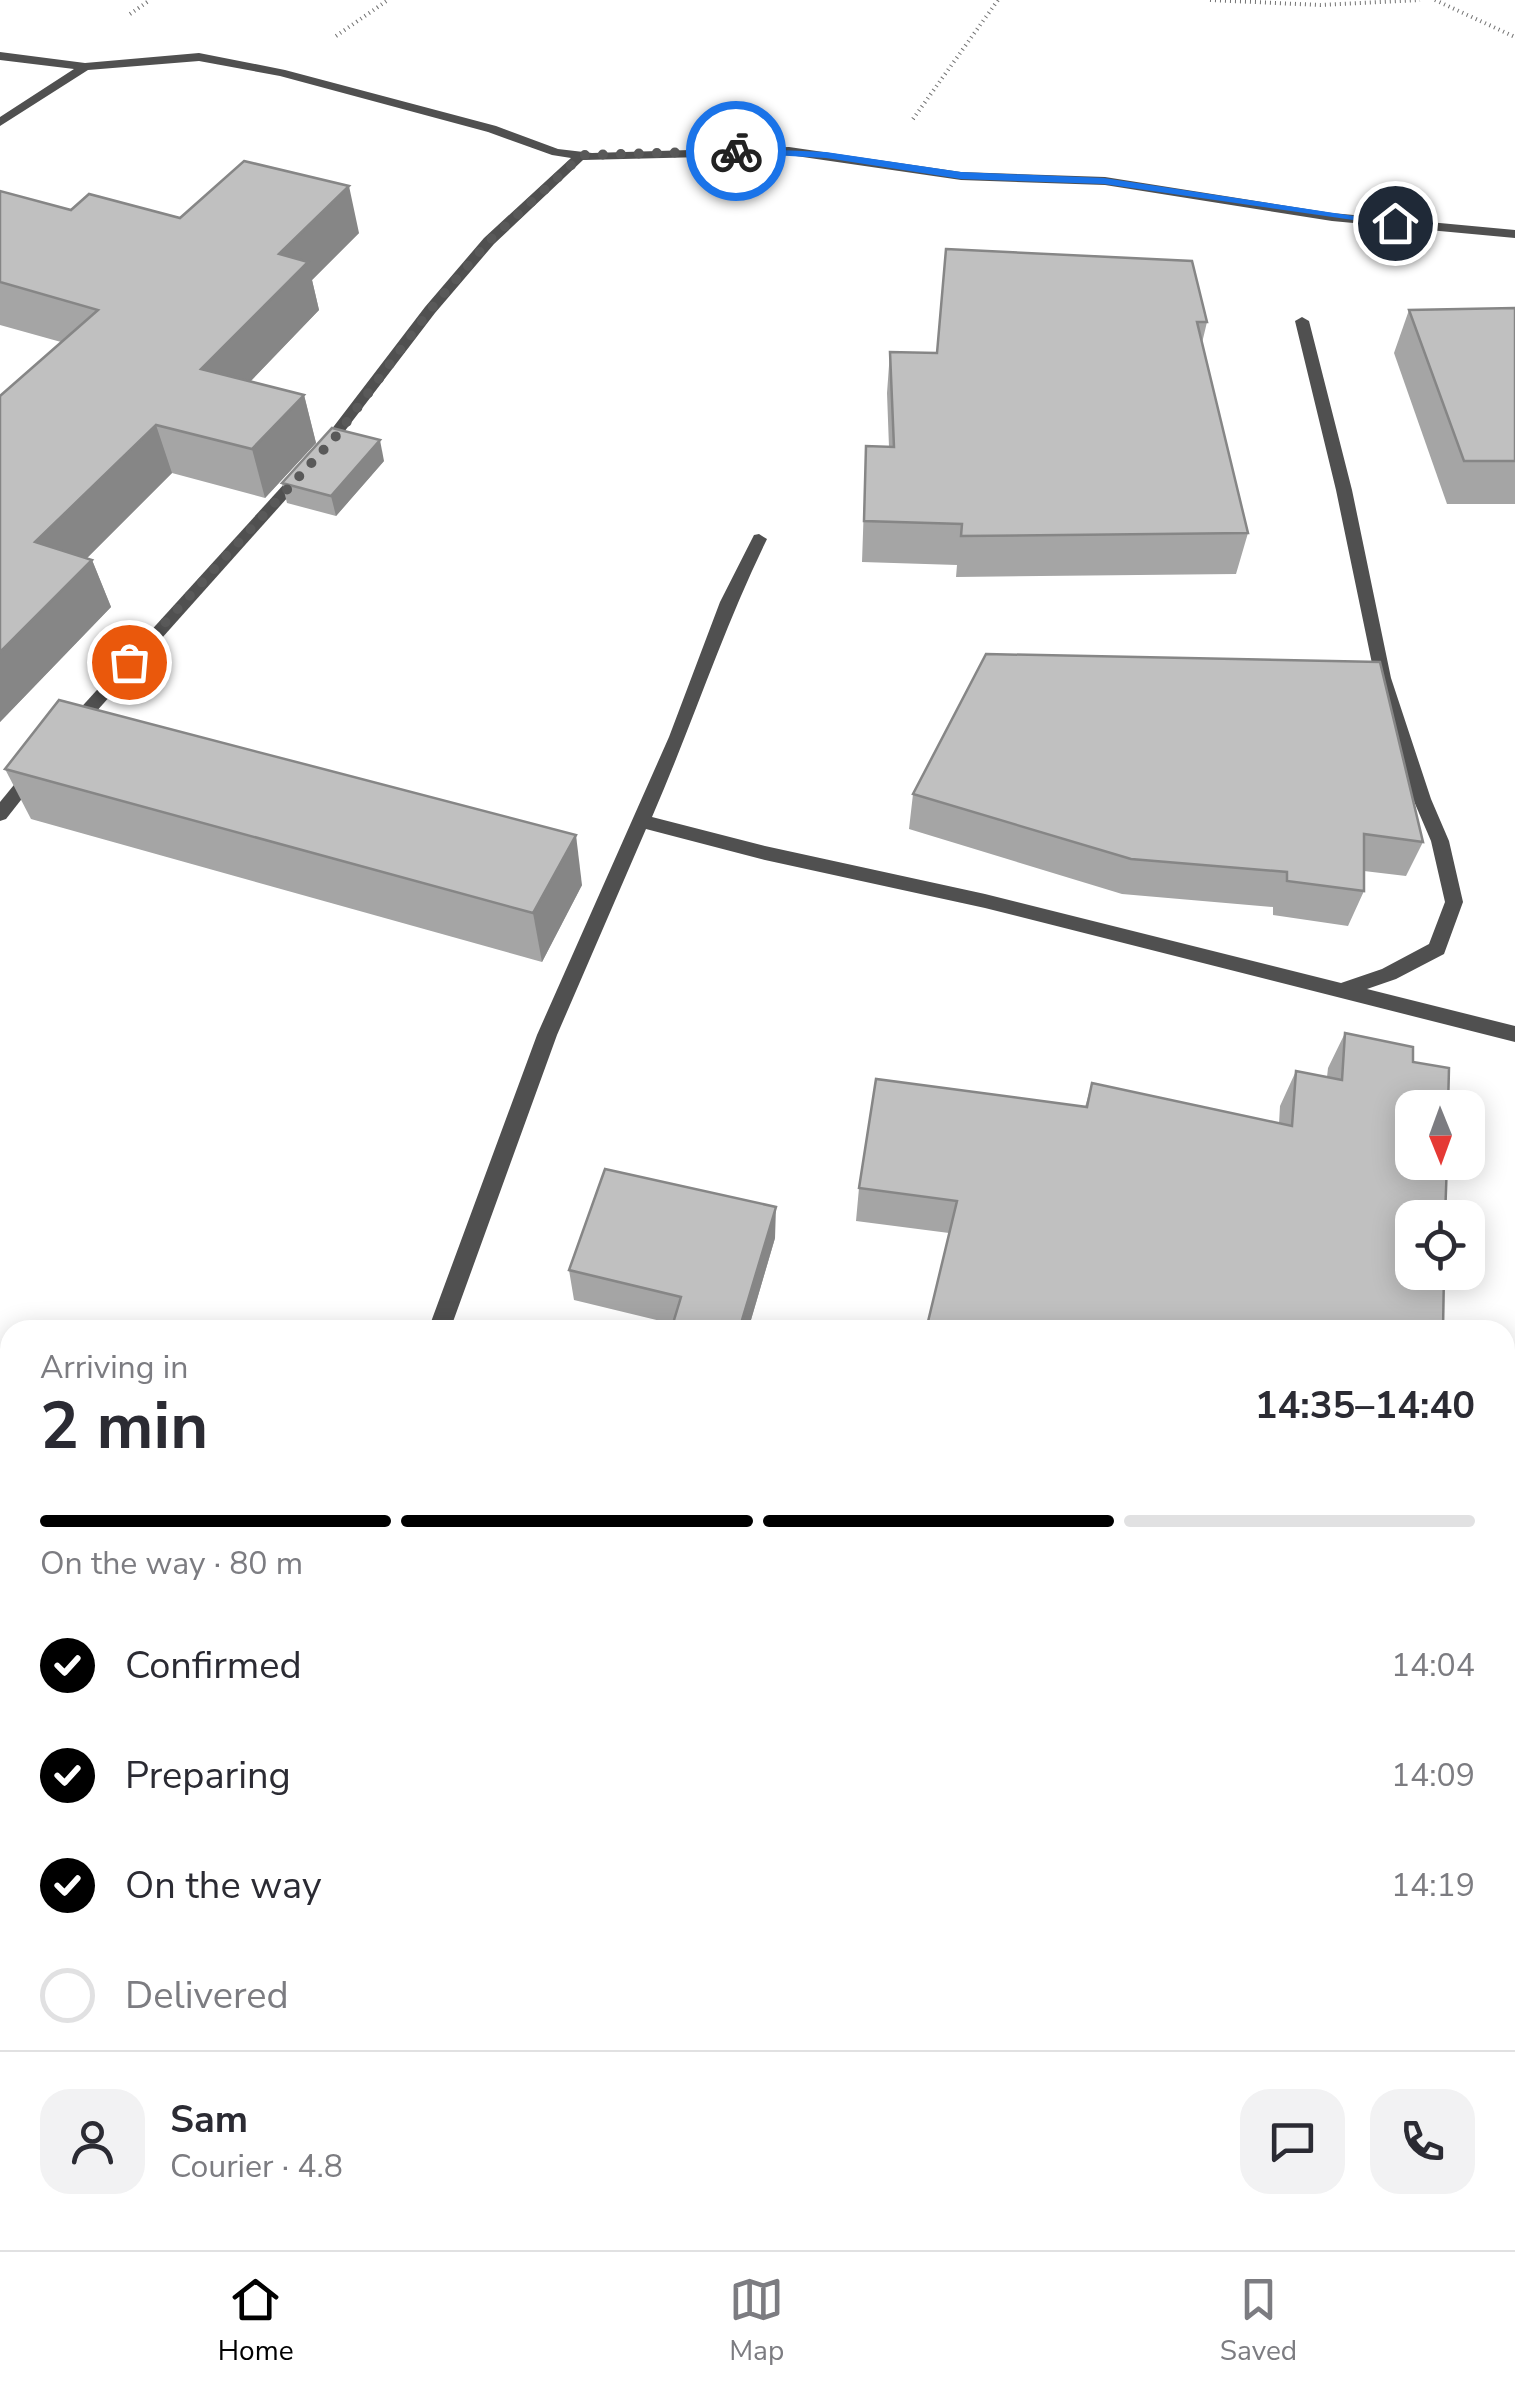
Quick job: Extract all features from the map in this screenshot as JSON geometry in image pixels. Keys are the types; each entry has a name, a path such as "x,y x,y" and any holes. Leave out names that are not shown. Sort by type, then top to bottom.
{"street":[{"path":"0,56 85,67 199,58 234,64 383,98 556,152 582,155 789,151 961,176 1104,181 1332,217 1515,234"},
{"path":"0,122 85,67"},
{"path":"64,737 337,435 430,310 489,241 582,155"},
{"path":"1302,321 1344,490 1382,678 1440,841 1454,902 1437,949 1389,974 1340,990"},
{"path":"443,1320 547,1035 678,737 728,602 759,540"},
{"path":"0,814 40,765"},
{"path":"641,821 984,900 1515,1034"}],"path":[{"path":"894,166 914,117 998,0"},
{"path":"1210,0 1320,4 1420,0"},
{"path":"1435,0 1515,37"}],"building":[{"path":"244,161 349,186 279,254 308,262 201,369 304,395 252,449 156,425 35,542 92,560 0,652 0,396 98,310 0,282 0,191 71,210 89,194 180,218"},
{"path":"946,249 1192,261 1207,322 1197,322 1248,533 961,536 962,524 864,521 866,446 894,447 890,352 937,353"},
{"path":"1515,308 1515,461 1464,461 1409,310"},
{"path":"332,428 380,440 331,496 282,483"},
{"path":"986,654 1380,662 1423,842 1364,834 1364,891 1287,881 1287,872 1131,859 913,794"},
{"path":"59,700 576,835 533,913 5,769"},
{"path":"1345,1033 1413,1047 1413,1062 1449,1068 1448,1090 1395,1090 1395,1180 1446,1180 1446,1200 1395,1200 1395,1290 1444,1290 1443,1320 928,1320 957,1201 859,1188 876,1079 1087,1107 1092,1083 1292,1126 1296,1071 1342,1080"},
{"path":"605,1169 776,1207 742,1320 674,1320 681,1297 569,1270"}],"way so far":[{"path":"129,662 337,435 430,310 489,241 582,155 736,151"}],"route":[{"path":"736,151 826,155 961,176 1104,181 1332,217 1395,223"}]}
